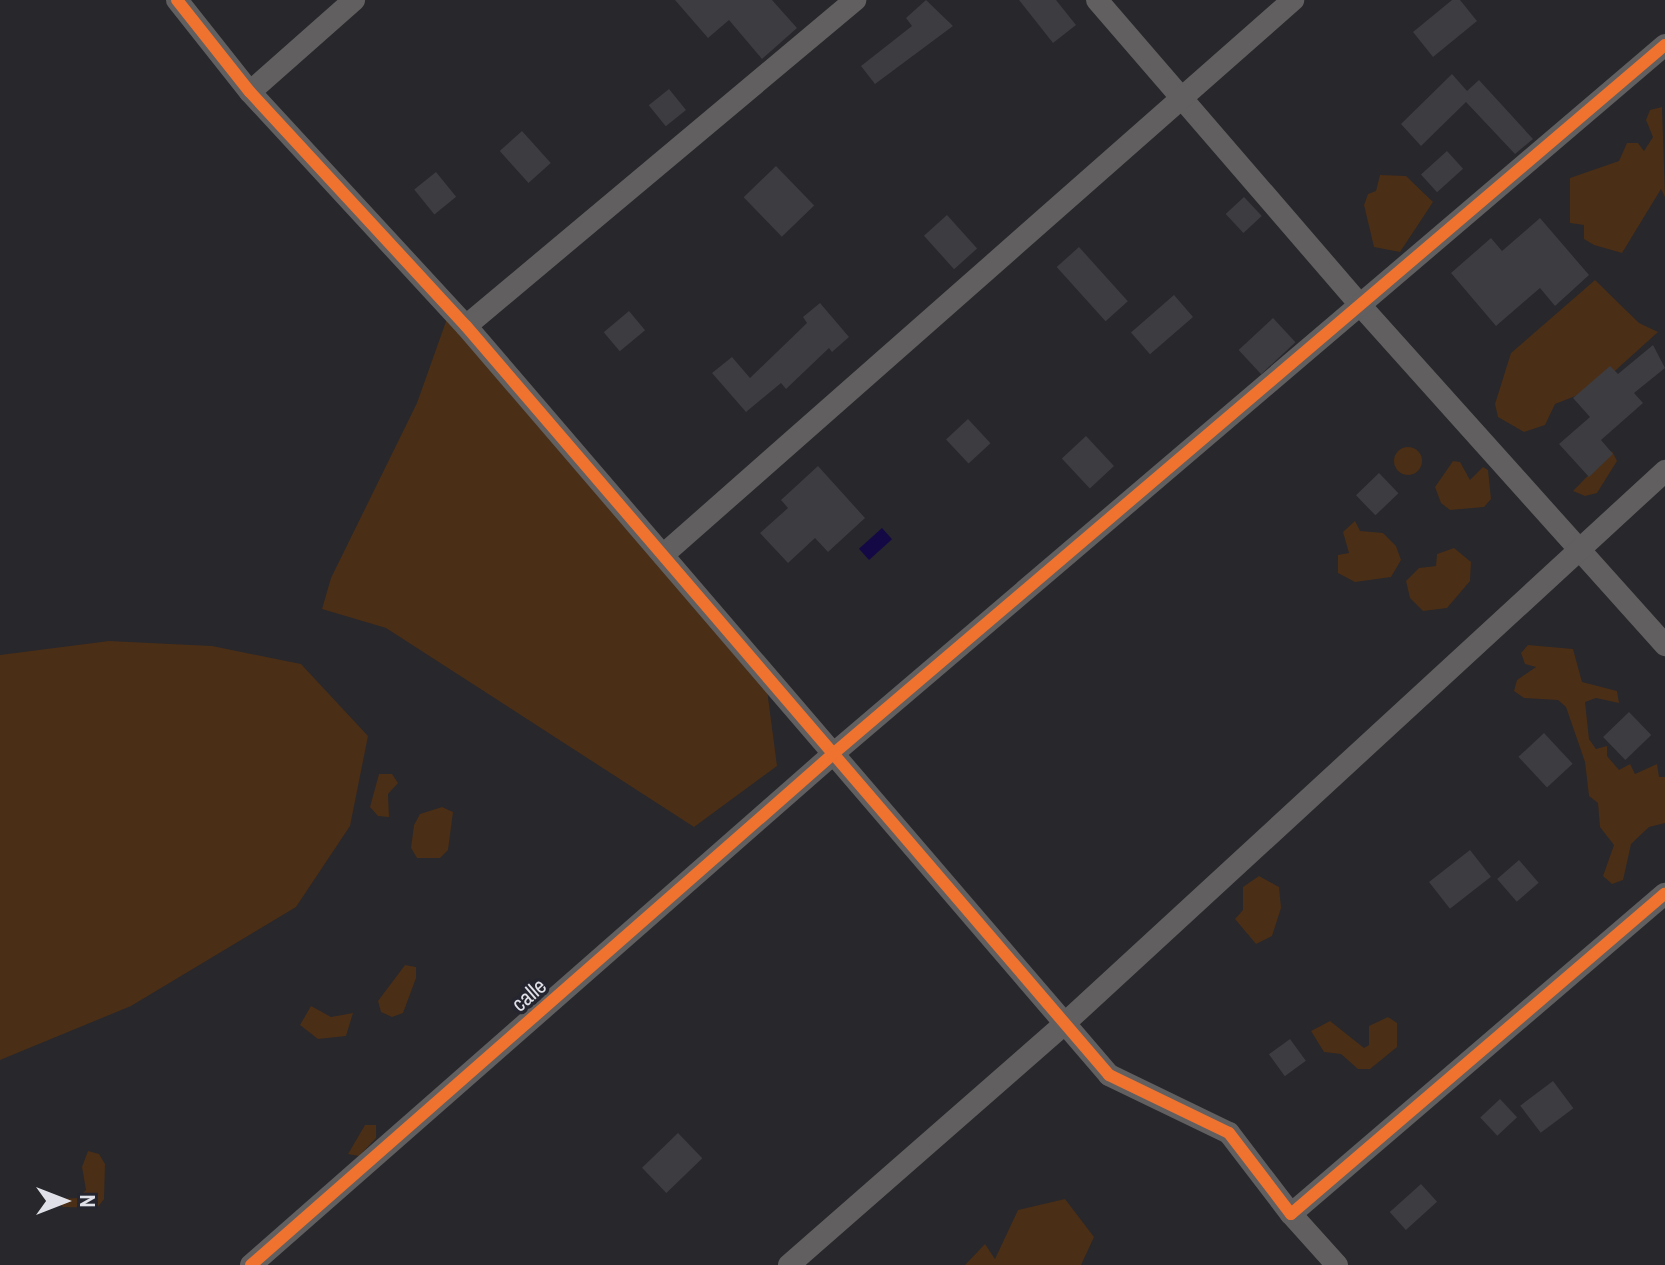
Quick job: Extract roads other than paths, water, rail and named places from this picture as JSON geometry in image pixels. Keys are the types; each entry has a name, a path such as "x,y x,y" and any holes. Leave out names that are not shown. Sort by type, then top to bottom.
{"street":[{"path":"177,0 250,92 466,326 1109,1075 1229,1133 1291,1214 1337,1265"},
{"path":"250,92 354,0"},
{"path":"466,326 855,0"},
{"path":"1097,0 1360,305 1665,645"},
{"path":"663,555 1293,0"},
{"name":"calle","path":"251,1265 833,754 1665,45"},
{"path":"789,1265 1064,1024 1577,547 1665,471"},
{"path":"1291,1214 1665,894"}]}
